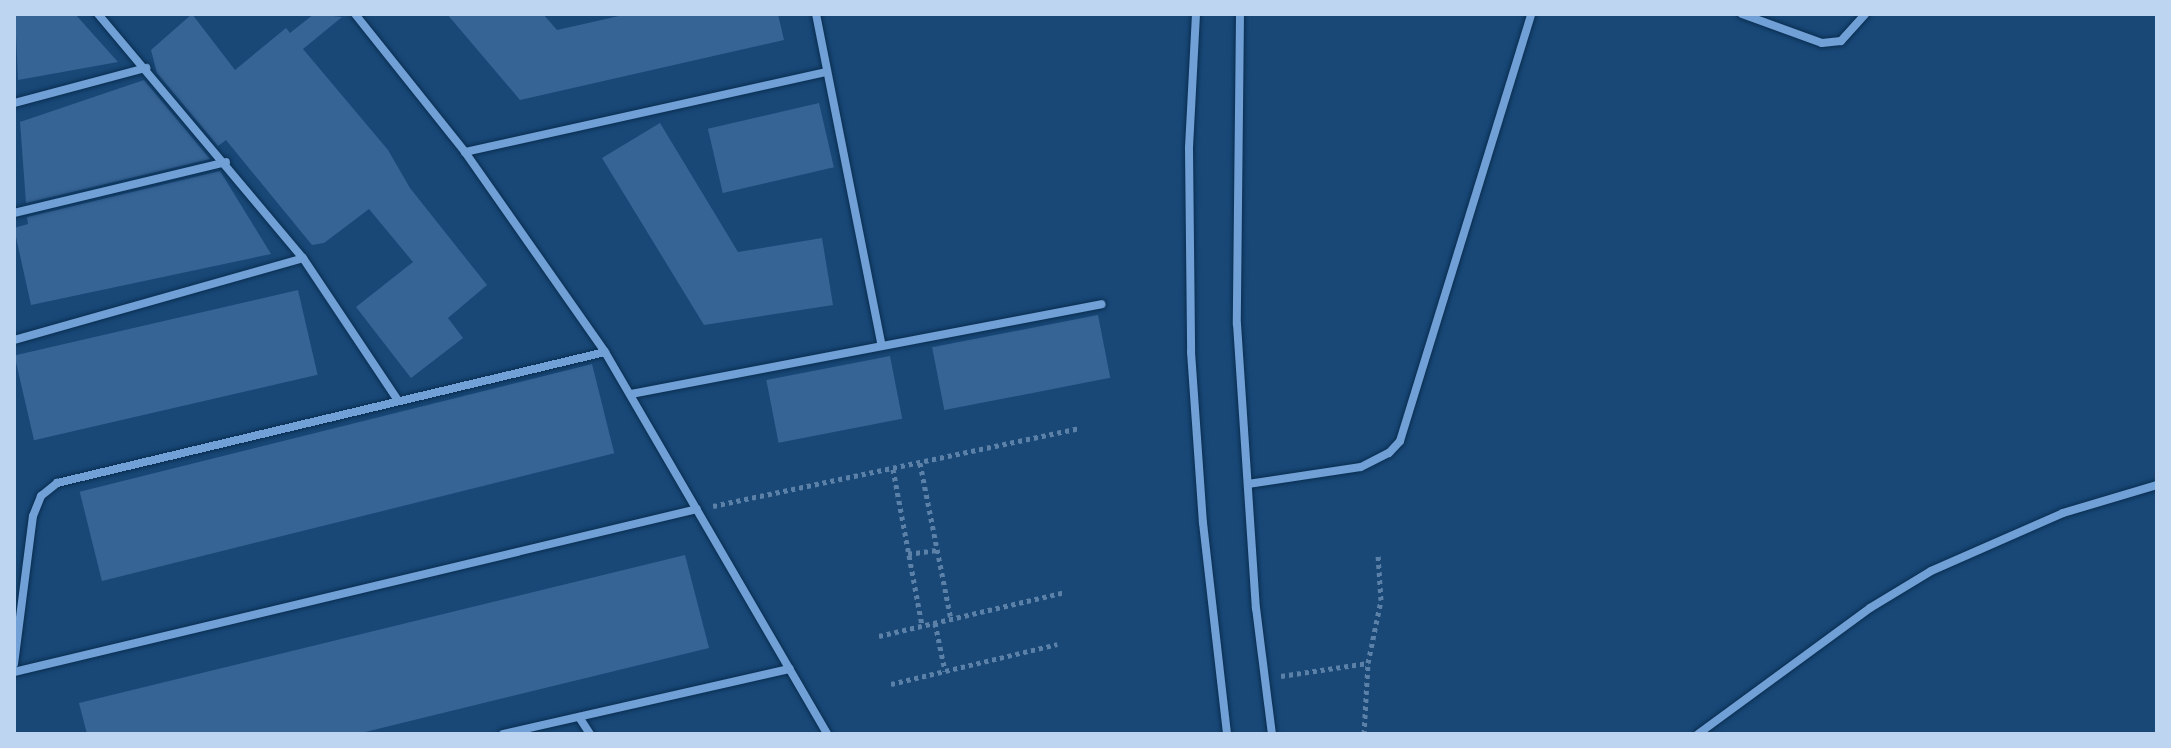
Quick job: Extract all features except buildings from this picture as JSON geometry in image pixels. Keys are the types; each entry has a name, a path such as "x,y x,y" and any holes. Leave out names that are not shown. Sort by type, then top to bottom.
{"street":[{"path":"98,14 226,162 303,258 397,399"},
{"path":"355,14 465,152 605,352 827,734"},
{"path":"816,14 882,346"},
{"path":"1196,14 1189,165 1192,366 1203,523 1227,734"},
{"path":"1240,14 1235,243 1248,484 1272,734"},
{"path":"1248,484 1361,467 1389,453 1400,441 1531,14"},
{"path":"1742,14 1822,43 1841,41 1865,14"},
{"path":"14,103 146,68"},
{"path":"465,152 826,72"},
{"path":"14,213 226,162"},
{"path":"14,340 303,258"},
{"path":"631,394 1101,304"},
{"path":"14,664 33,516 41,496 57,483 397,399 605,352"},
{"path":"1698,734 1870,608 1931,571 2063,513 2157,485"},
{"path":"14,672 697,509"},
{"path":"503,734 790,669"},
{"path":"579,717 590,734"}],"path":[{"path":"697,509 1080,428"},
{"path":"920,463 951,619"},
{"path":"893,469 922,626"},
{"path":"908,554 937,550"},
{"path":"1364,734 1368,663 1381,600 1378,555"},
{"path":"879,636 1065,592"},
{"path":"935,623 945,671"},
{"path":"891,684 1057,644"},
{"path":"1265,678 1368,663"}]}
